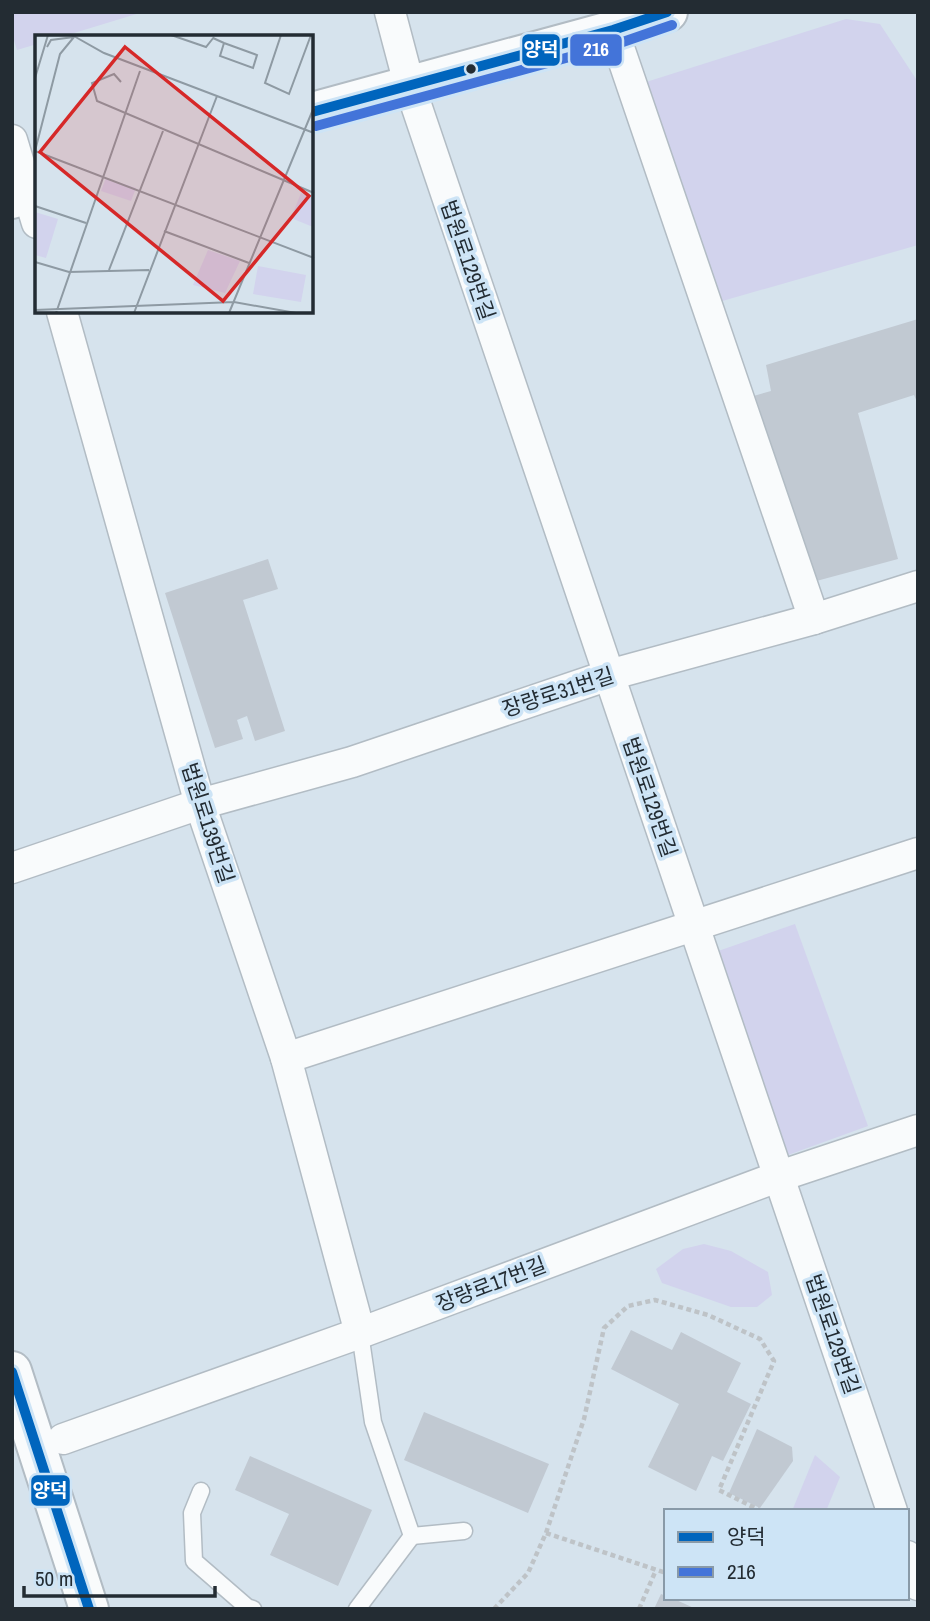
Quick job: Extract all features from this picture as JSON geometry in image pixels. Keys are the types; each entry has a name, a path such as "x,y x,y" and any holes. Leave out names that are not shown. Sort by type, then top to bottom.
{"main road":[{"path":"313,112 613,30 668,12"},
{"path":"12,1371 89,1609"}],"street":[{"name":"법원로129번길","path":"390,12 409,84 891,1509"},
{"path":"613,30 814,619"},
{"path":"12,140 29,202"},
{"name":"법원로139번길","path":"62,313 200,804 286,1058 360,1333"},
{"name":"장량로31번길","path":"12,868 200,804 352,762 609,675 814,619 918,586"},
{"path":"286,1058 918,853"},
{"name":"장량로17번길","path":"63,1439 360,1333 780,1176 918,1130"},
{"path":"909,1561 918,1584"}],"lane":[{"path":"360,1333 373,1422 412,1536"},
{"path":"201,1491 192,1513 194,1562 247,1607 253,1609"},
{"path":"357,1609 412,1536 464,1531"}],"path":[{"path":"494,1609 528,1573 546,1533 584,1419 604,1328 628,1306 655,1300 708,1315 760,1339 774,1361 719,1490 757,1509"},
{"path":"546,1533 664,1572"},
{"path":"639,1609 656,1570"}],"shaded area":[{"path":"12,12 143,12 68,35 35,35 35,45 17,50 12,34"},
{"path":"846,19 880,24 918,82 918,245 719,302 643,83"},
{"path":"795,924 868,1126 777,1159 704,956"},
{"path":"704,1244 731,1251 768,1272 772,1295 757,1307 731,1307 662,1283 656,1269 683,1249"},
{"path":"815,1455 840,1477 827,1509 793,1509"}],"building":[{"path":"918,319 918,404 914,395 858,413 898,559 809,583 750,397 771,391 766,365"},
{"path":"268,559 278,589 243,600 285,731 255,741 247,716 237,720 243,739 215,748 165,593"},
{"path":"631,1330 672,1350 681,1332 741,1363 727,1392 751,1404 723,1461 712,1456 696,1491 648,1467 679,1404 611,1369"},
{"path":"424,1412 549,1464 528,1513 404,1460"},
{"path":"757,1429 792,1447 793,1461 760,1508 729,1493"},
{"path":"250,1456 372,1510 338,1586 270,1555 289,1514 235,1490"},
{"path":"661,1594 664,1595 664,1600 676,1600 696,1609 654,1609"}],"transit line":[{"name":"양덕","path":"313,112 613,30 667,12"},
{"name":"216","path":"316,126 617,44 672,25"},
{"name":"양덕","path":"12,1372 89,1609"}]}
